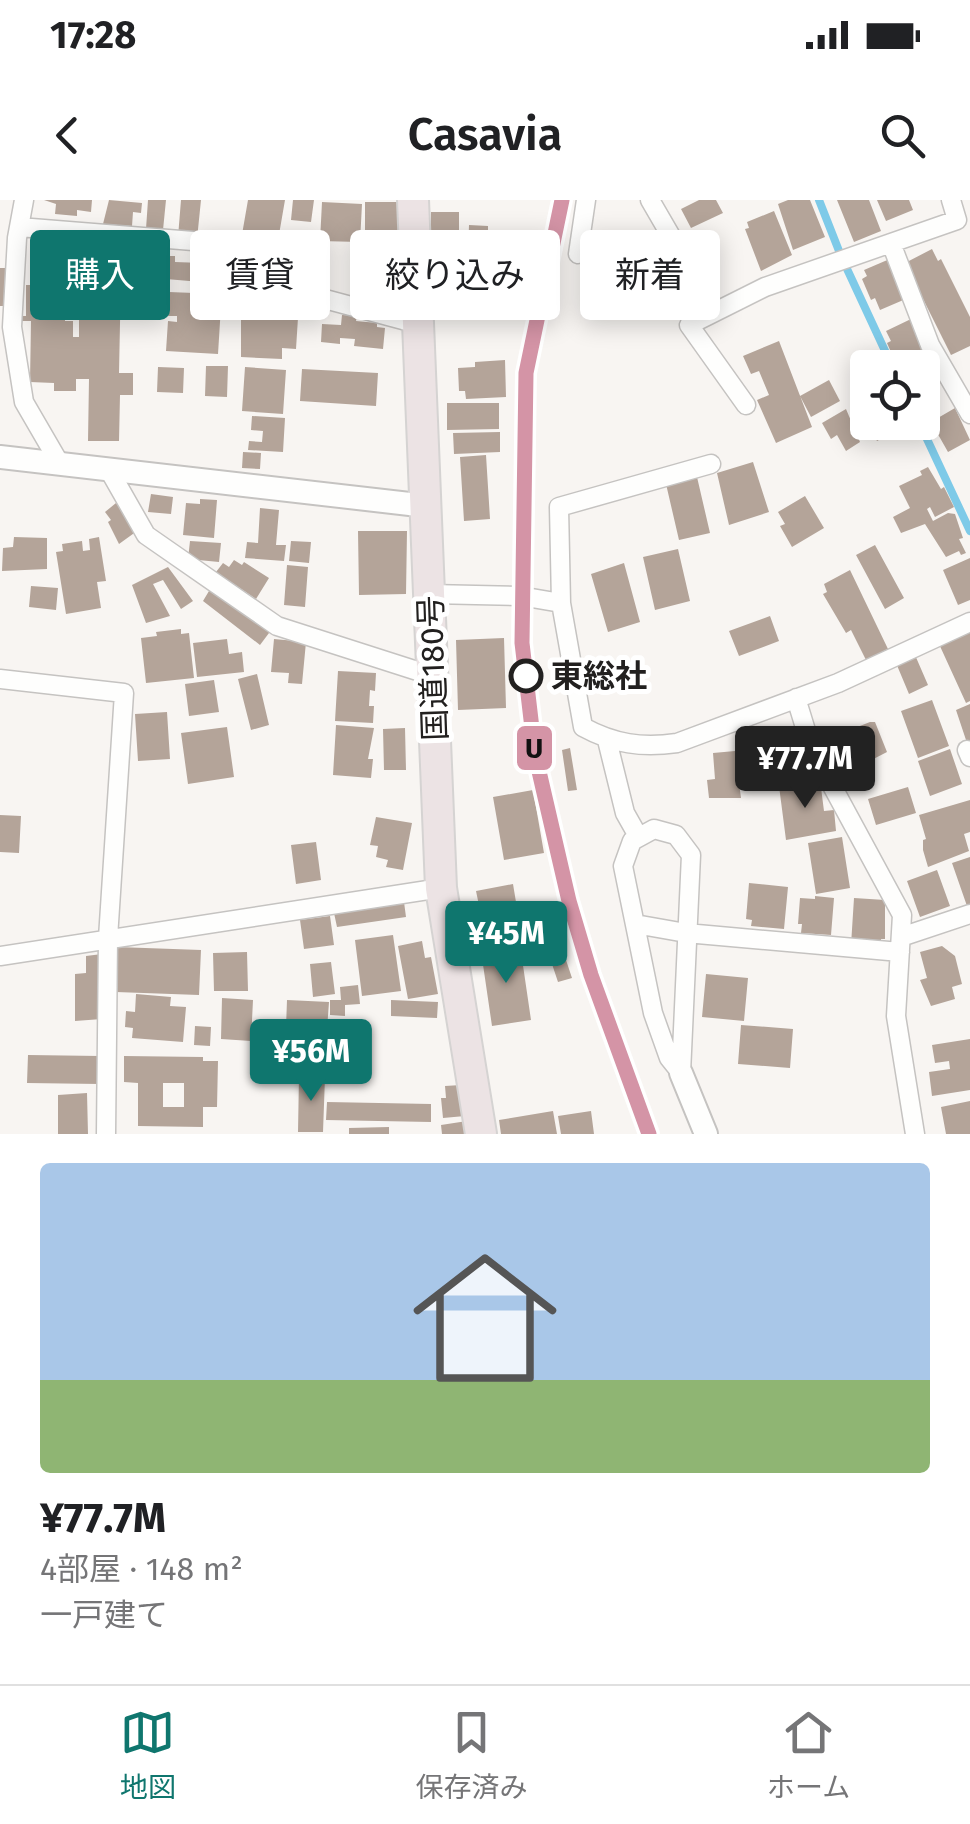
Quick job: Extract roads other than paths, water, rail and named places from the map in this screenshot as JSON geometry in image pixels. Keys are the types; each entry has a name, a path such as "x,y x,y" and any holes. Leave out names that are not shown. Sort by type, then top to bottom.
{"highway":[{"name":"国道180号","path":"413,200 441,888 481,1134"}],"street":[{"path":"24,200 12,327 24,402 60,464"},
{"path":"578,254 586,200"},
{"path":"650,200 667,230"},
{"path":"720,309 765,286 957,220 951,200"},
{"path":"19,227 194,241 270,280 418,324"},
{"path":"891,243 930,345 970,414"},
{"path":"699,320 689,325 746,405"},
{"path":"0,457 426,506"},
{"path":"711,464 559,508 561,603 583,727 607,740 650,746 677,743 796,698 970,622"},
{"path":"109,470 146,535 277,626 433,676"},
{"path":"430,594 520,596 561,603"},
{"path":"0,679 124,693 108,938 106,1134"},
{"path":"796,698 811,747 902,915 896,1016 915,1134"},
{"path":"607,740 625,813 638,836"},
{"path":"681,1073 692,865 687,846 676,835 654,829 638,836 627,848 623,866 653,1012 669,1058 681,1073 706,1134"},
{"path":"0,956 441,888"},
{"path":"635,924 686,933 900,945 970,914"}],"waterway":[{"path":"819,200 885,350"},
{"path":"927,440 970,531"}],"place":[{"name":"東総社","path":"526,676"}]}
